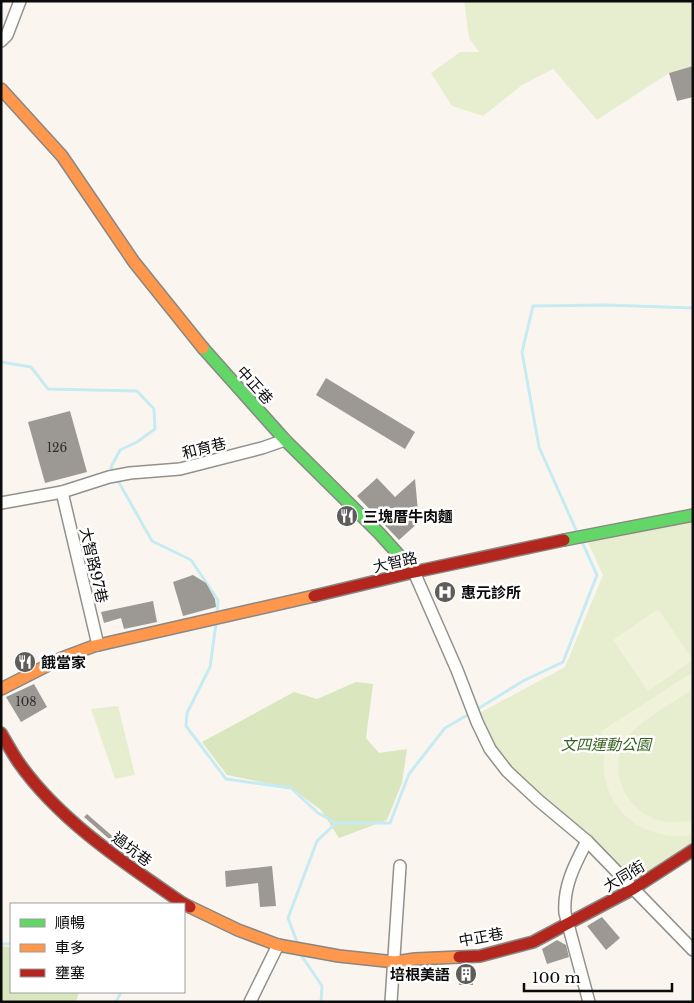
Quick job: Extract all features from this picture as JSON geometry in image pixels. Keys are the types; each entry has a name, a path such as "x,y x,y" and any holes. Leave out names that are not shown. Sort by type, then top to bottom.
{"street":[{"path":"1,41 7,35 20,1"},
{"name":"中正巷","path":"1,89 62,156 134,262 203,348 285,440 380,534 414,572 490,750 507,771 587,841 693,950"},
{"name":"和育巷","path":"62,492 109,477 130,473 180,470 285,440"},
{"path":"1,503 62,492"},
{"name":"大智路97巷","path":"62,492 98,645"},
{"name":"大智路","path":"98,645 224,618 414,572 693,515"},
{"path":"1,689 62,658 98,645"},
{"name":"過坑巷","path":"1,733 18,763 53,803 114,856 183,903"},
{"path":"587,841 570,874 564,898 568,924 589,1002"},
{"name":"大同街","path":"568,924 633,889 693,850"},
{"path":"391,1002 400,866"},
{"name":"過坑巷","path":"185,904 238,930 284,946 339,956"},
{"name":"中正巷","path":"339,956 395,962 415,959 480,956 533,942 568,924"},
{"path":"250,1002 284,946"}],"green space":[{"path":"464,1 693,1 693,66 669,73 597,120 553,69 522,85 483,116 452,106 431,73 460,52 479,52 469,38"},
{"name":"文四運動公園","path":"693,514 693,847 634,885 507,771 474,716 565,667 603,575 585,536"},
{"path":"658,609 693,660 648,691 613,640"},
{"path":"693,672 693,689 636,728 624,743 619,756 620,781 632,803 642,812 666,822 693,820 693,835 672,836 653,832 636,824 622,813 612,798 606,781 604,762 607,741 600,732"},
{"path":"356,682 373,684 366,738 379,753 407,749 402,783 387,820 339,838 321,810 291,788 227,775 202,742 294,692 317,699"},
{"path":"118,706 135,775 115,779 91,709"},
{"path":"1,946 10,947 10,993 79,993 76,1002 1,1002"}],"building":[{"path":"693,66 693,97 677,101 669,73"},
{"path":"326,378 415,432 405,449 316,395"},
{"path":"70,411 87,472 45,483 28,422"},
{"path":"377,478 395,497 415,479 419,522 399,540 357,496"},
{"path":"193,575 206,583 215,599 216,607 183,616 173,582"},
{"path":"153,601 157,622 124,629 121,618 104,623 101,612"},
{"path":"34,684 47,707 21,722 6,697"},
{"path":"87,814 118,841 115,844 84,817"},
{"path":"272,866 276,906 260,907 258,883 226,887 225,871"},
{"path":"602,917 620,938 606,950 587,926"},
{"path":"557,940 566,945 569,957 547,964 542,949"},
{"name":"培根美語","path":"472,966 473,985 459,985 458,967"}],"waterway":[{"path":"577,532 539,447 522,352 533,306 606,305 693,308"},
{"path":"1,362 31,367 48,389 137,391 154,409 155,429 137,442 120,450 111,467 114,473"},
{"path":"117,479 152,541 191,560 218,600 217,613"},
{"path":"476,710 523,681 563,662 597,575 582,542"},
{"path":"216,624 210,667 187,713 186,726 226,779 291,788 318,813 336,823"},
{"path":"297,942 288,918 317,841 336,823 390,823 409,774 445,728 471,713"},
{"path":"1,944 10,944"},
{"path":"301,955 322,986 321,1002"},
{"path":"116,1002 120,993"}],"traffic: fast":[{"path":"203,348 285,440 380,534 414,572"},
{"path":"564,540 693,515"}],"traffic: slow":[{"path":"1,89 62,156 134,262 203,348"},
{"path":"1,689 62,658 94,646 314,596"},
{"path":"190,907 238,930 278,945 339,956 395,962 459,957"}],"traffic: jam":[{"path":"314,596 414,572 564,540"},
{"path":"1,733 16,759 35,784 73,822 115,856 183,903"},
{"path":"459,957 480,956 533,942 633,889 693,850"},
{"path":"185,904 190,907"}],"place":[{"name":"三塊厝牛肉麵","path":"347,516"},
{"name":"惠元診所","path":"445,592"},
{"name":"餓當家","path":"25,662"},
{"name":"培根美語","path":"466,974"}]}
